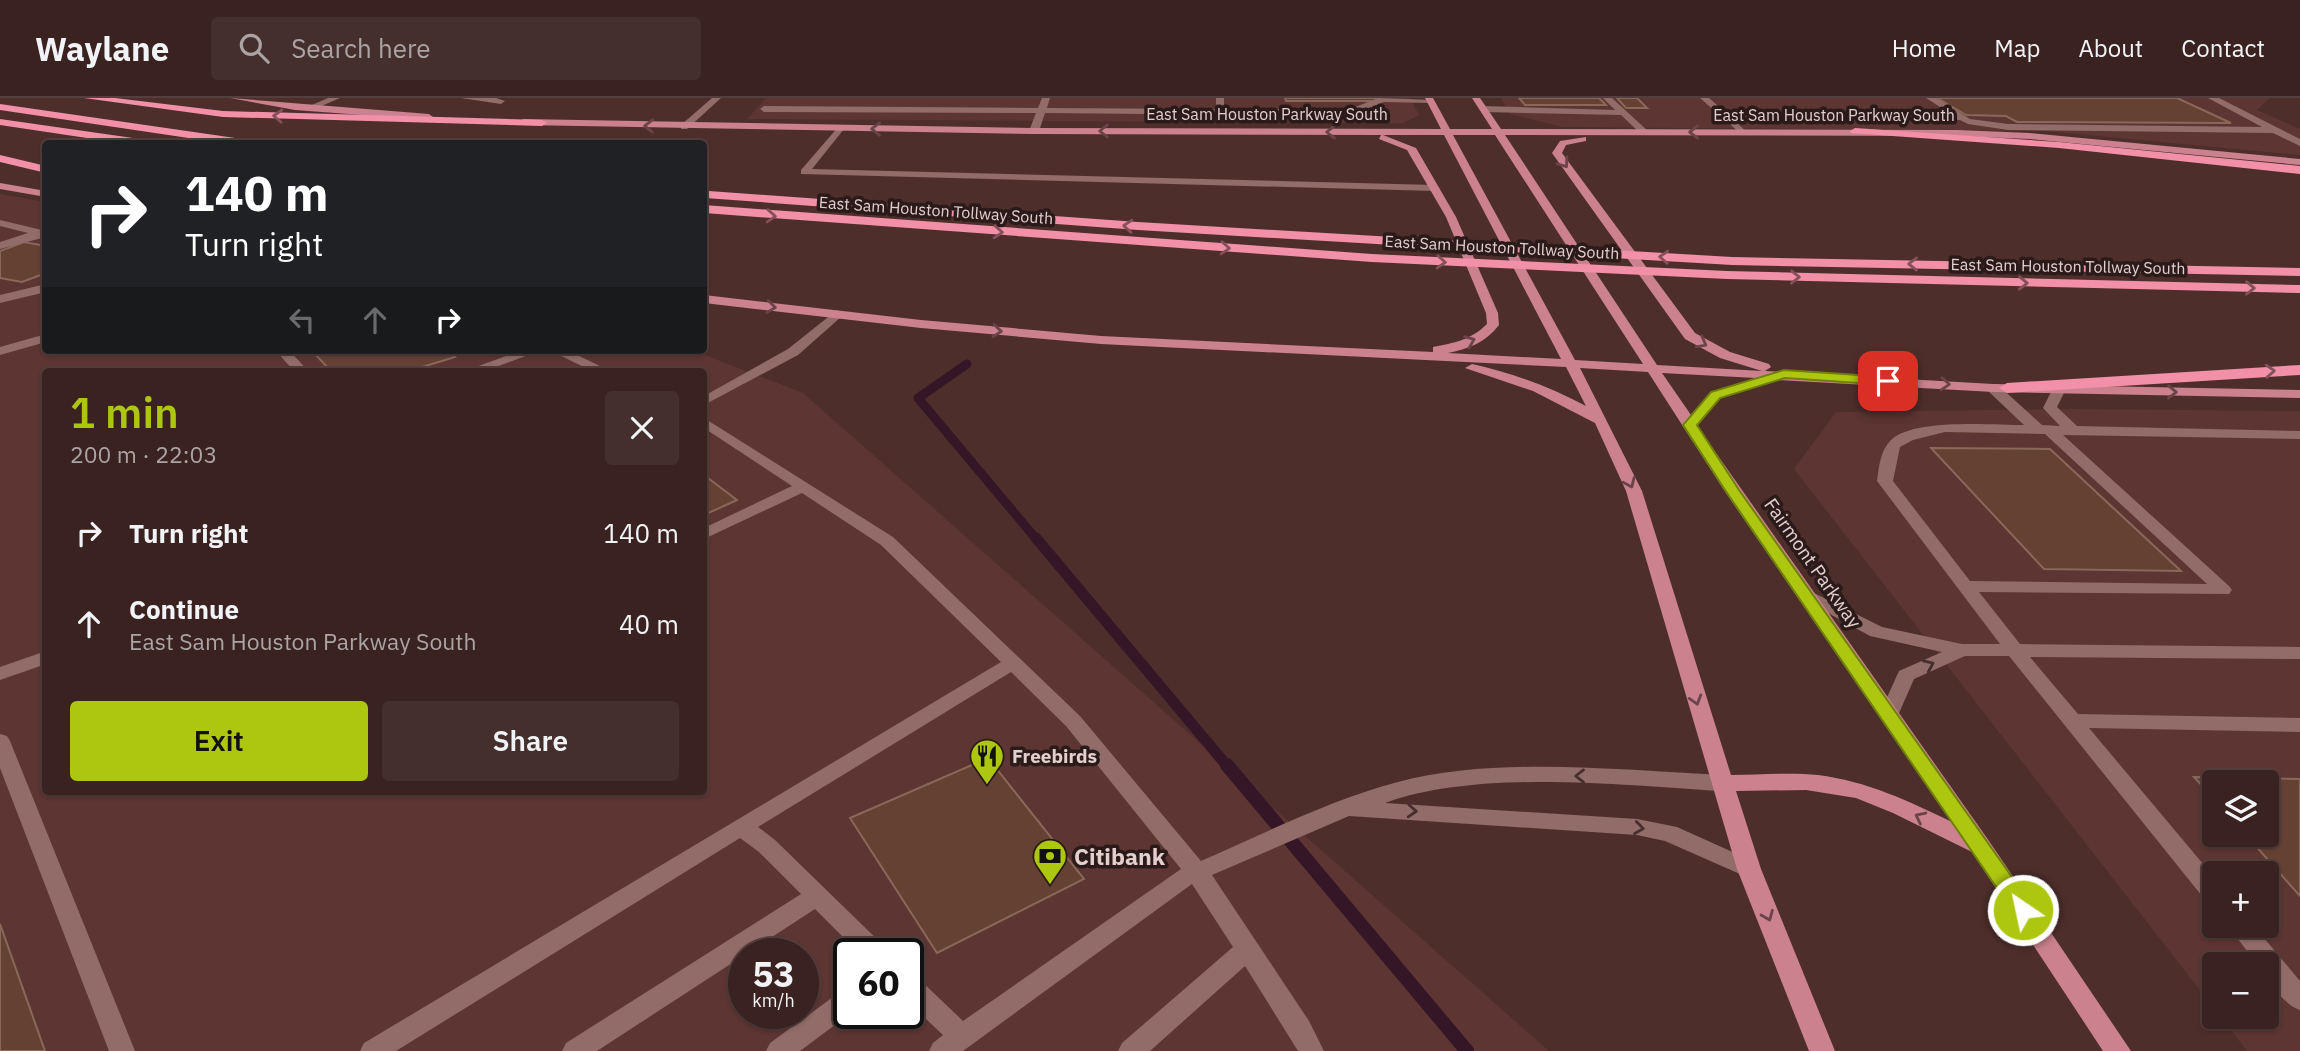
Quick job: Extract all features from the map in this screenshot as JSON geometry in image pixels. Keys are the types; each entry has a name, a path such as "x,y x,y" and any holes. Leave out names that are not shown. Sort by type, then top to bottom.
{"highway":[{"path":"89,98 236,114 542,123"},
{"path":"0,107 228,140"},
{"path":"0,122 125,140"},
{"path":"1855,131 2059,145 2300,170"},
{"path":"0,158 42,169"},
{"name":"East Sam Houston Tollway South","path":"707,194 1124,225 1367,239 1730,268 2300,272"},
{"name":"East Sam Houston Tollway South","path":"707,209 1372,258 2300,289"},
{"path":"2000,388 2300,370"}],"main road":[{"name":"East Sam Houston Parkway South","path":"234,98 309,108 486,120 684,127 1587,133 1855,131 2030,136 2300,162"},
{"name":"Fairmont Parkway","path":"1476,98 1690,425 2118,1051"},
{"path":"1429,99 1449,131 1601,421 1634,491 1749,869 1822,1051"},
{"path":"1356,132 1395,140 1411,148 1451,217 1492,313 1493,325 1472,342 1403,354"},
{"path":"1606,133 1563,144 1557,153 1690,337 1725,355 1784,374"},
{"path":"0,186 42,193"},
{"path":"707,299 1101,341 1403,354 1572,366 1784,374 2000,388 2300,394"},
{"path":"1403,354 1518,378 1555,393 1601,421"},
{"path":"1690,425 1716,395 1784,374"},
{"path":"1721,783 1819,783 1854,790 1897,806 1981,847"}],"lane":[{"path":"309,108 336,98"},
{"path":"465,98 502,100"},
{"path":"684,127 717,98"},
{"path":"753,127 774,98"},
{"path":"1034,131 1046,98"},
{"path":"1220,98 1220,112"},
{"path":"1278,98 1283,131"},
{"path":"1511,98 1517,109"},
{"path":"1607,98 1644,133"},
{"path":"1704,98 1741,131"},
{"path":"1930,98 1962,117"},
{"path":"2212,98 2300,143"},
{"path":"764,109 1349,113 1387,99 1429,99"},
{"path":"486,120 502,100"},
{"path":"1483,110 1620,113"},
{"path":"1566,111 1587,133"},
{"path":"1349,113 1356,132"},
{"path":"1723,115 1962,117 2008,127 2273,130"},
{"path":"839,128 805,172 1435,188"},
{"path":"0,223 42,233"},
{"path":"0,246 42,233"},
{"path":"0,299 42,289"},
{"path":"707,399 793,352 837,314"},
{"path":"0,351 42,339"},
{"path":"286,354 298,368"},
{"path":"481,368 523,354"},
{"path":"564,354 596,368"},
{"path":"1965,586 2223,590 2043,430 2000,388"},
{"path":"2059,389 2050,408 2072,430"},
{"path":"707,424 887,541 1073,721 1197,872 1300,1029 1311,1051"},
{"path":"2202,879 2014,650 1885,481 1887,453 1899,439 1945,428 2300,435"},
{"path":"707,533 802,487"},
{"path":"1806,596 1877,632 1962,650 2300,653"},
{"path":"1889,715 1906,675 1962,650"},
{"path":"0,674 42,658"},
{"path":"373,1051 1013,663"},
{"path":"2072,721 2300,725"},
{"path":"0,741 122,1051"},
{"path":"924,1007 951,1044 1183,878 1344,809 1401,789 1466,778 1584,775 1721,783"},
{"path":"1344,809 1637,827 1669,833 1749,869"},
{"path":"741,827 767,846 860,938"},
{"path":"575,1051 817,896"},
{"path":"2250,938 2300,999"},
{"path":"1131,1051 1246,950"},
{"path":"779,1051 833,1012"}],"shaded area":[{"path":"766,98 1410,98 1419,115 1403,123 747,119"},
{"path":"1501,98 2270,98 2257,110 2300,129 2300,155 2044,131 1562,127 1510,114"},
{"path":"0,194 42,201 42,354 702,354 803,393 1549,1051 0,1051"},
{"path":"2076,409 2300,411 2300,1051 2247,1051 2230,1029 2279,1029 2279,952 2202,952 2202,993 1794,469 1836,412"}],"building":[{"path":"1285,98 1380,98 1382,101 1286,101"},
{"path":"1519,98 1599,98 1606,105 1525,105"},
{"path":"1617,98 1637,98 1647,108 1626,108"},
{"path":"1937,98 2177,98 2231,123 2017,122 2006,116 1966,115"},
{"path":"24,242 42,245 42,274 22,282 0,278 0,251"},
{"path":"315,354 452,354 455,357 419,368 328,368"},
{"path":"1931,448 2050,449 2181,571 2044,569"},
{"path":"707,477 737,500 707,514"},
{"path":"988,758 1084,879 937,953 850,818"},
{"path":"2194,777 2202,777 2202,786"},
{"path":"2279,779 2300,779 2300,896 2279,872 2279,861 2269,861 2257,847 2279,847"},
{"path":"0,924 45,1051 0,1051"}],"waterway":[{"path":"967,364 918,398 1037,540"},
{"path":"1036,538 1228,767"},
{"path":"1227,765 1467,1051"}],"place":[{"name":"Freebirds","path":"987,786"},
{"name":"Citibank","path":"1050,886"}],"route":[{"path":"1888,381 1784,374 1716,395 1690,425 1732,490 2023,910"}]}
